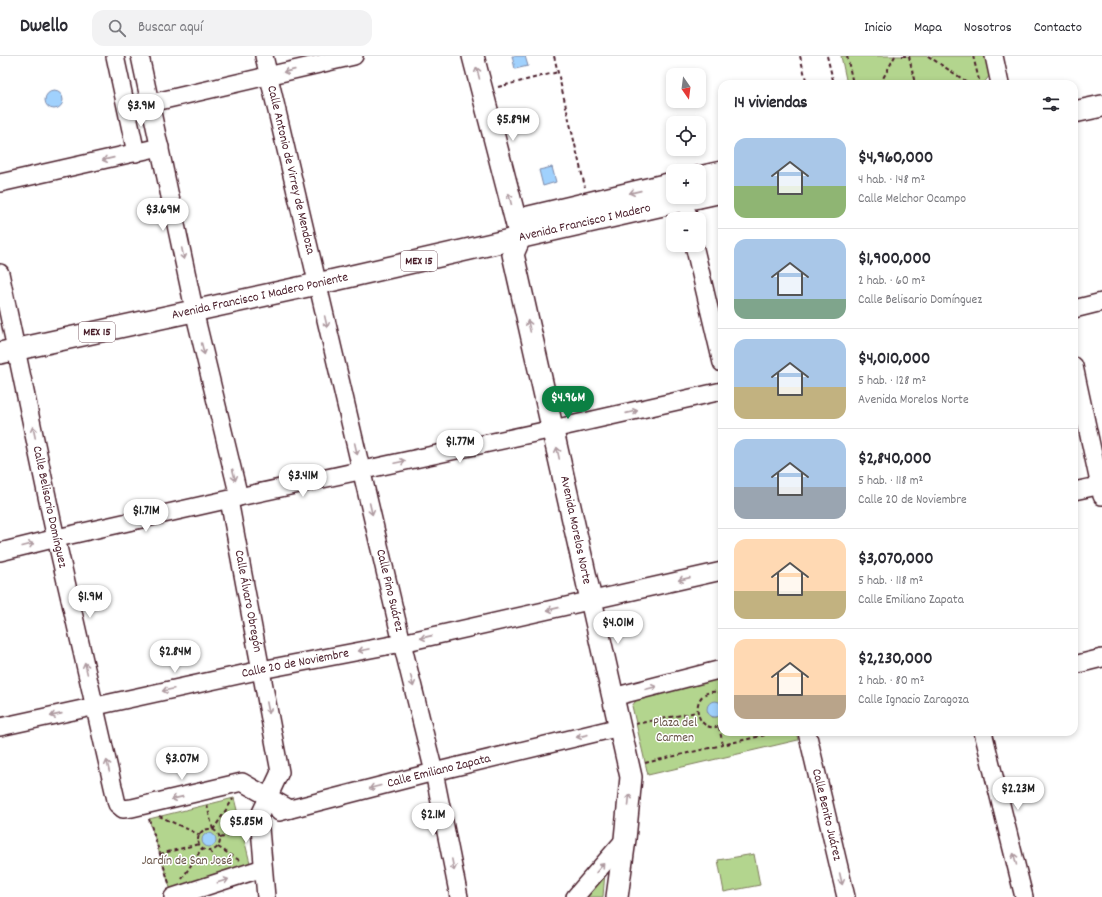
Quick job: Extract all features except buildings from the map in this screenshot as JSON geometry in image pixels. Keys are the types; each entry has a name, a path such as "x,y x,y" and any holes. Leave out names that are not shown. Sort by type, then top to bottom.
{"main road":[{"path":"473,56 520,237"},
{"path":"1078,111 1102,106"},
{"path":"706,175 718,173"},
{"name":"Avenida Francisco I Madero","path":"520,237 529,217 666,185"},
{"name":"Avenida Francisco I Madero","path":"520,237 693,207 718,194"},
{"name":"Avenida Francisco I Madero Poniente","path":"8,351 317,284 520,237"},
{"name":"Avenida Morelos Norte","path":"520,237 513,254 631,777 625,839 617,897"}],"street":[{"path":"114,56 136,153"},
{"name":"Calle Álvaro Obregón","path":"140,56 234,499 261,670 280,772 259,817"},
{"name":"Calle Antonio de Virrey de Mendoza","path":"264,56 317,284"},
{"path":"150,102 354,56"},
{"path":"994,56 999,80"},
{"path":"0,183 160,148"},
{"path":"696,252 718,346"},
{"name":"Calle Belisario Domínguez","path":"0,272 8,351 57,538 117,804 123,809 132,808 242,782 268,796"},
{"name":"Calle Pino Suárez","path":"317,284 434,772 459,897"},
{"path":"1078,308 1102,302"},
{"path":"1078,380 1096,441 1101,489 1078,491"},
{"path":"0,552 57,538 718,392"},
{"name":"Calle 20 de Noviembre","path":"0,728 261,670 402,643 718,572"},
{"path":"1078,664 1102,658"},
{"path":"613,697 718,670"},
{"name":"Calle Emiliano Zapata","path":"259,817 434,772 620,727"},
{"name":"Calle Benito Juárez","path":"807,736 846,897"},
{"path":"984,736 1024,897"},
{"path":"268,796 290,809"},
{"path":"259,817 266,897"},
{"path":"575,897 625,839"},
{"path":"172,892 263,868"}],"path":[{"path":"554,56 586,190"},
{"path":"800,56 806,80"},
{"path":"827,56 833,80"},
{"path":"847,56 852,80"},
{"path":"882,80 894,56"},
{"path":"902,56 909,56 914,80"},
{"path":"928,56 964,80"},
{"path":"973,56 979,80"},
{"path":"496,87 558,72"},
{"path":"718,692 710,692 701,697 698,702 697,712 701,721 705,724 718,727"},
{"path":"620,727 697,712"},
{"path":"721,736 723,745"},
{"path":"629,767 761,736"},
{"path":"214,830 234,798"},
{"path":"207,804 214,830 218,833 220,841 216,849 207,851 199,844 200,835 204,831 214,830"},
{"path":"159,816 200,835"},
{"path":"149,819 172,892"},
{"path":"220,838 243,832"},
{"path":"160,854 199,844"},
{"path":"218,846 241,861"},
{"path":"181,880 202,848"},
{"path":"210,851 222,870"}],"green space":[{"path":"841,56 985,56 990,75 986,80 846,80"},
{"name":"Plaza del Carmen","path":"718,675 718,709 711,717 718,716 718,736 797,736 798,740 648,775 632,706 641,694"},
{"name":"Jardín de San José","path":"234,798 251,867 171,891 149,819"},
{"path":"754,854 760,885 724,892 718,860"},
{"path":"605,872 603,897 580,897"}],"water":[{"path":"512,56 525,56 528,66 515,69"},
{"path":"54,91 60,94 63,100 60,106 54,109 48,106 45,100 48,94"},
{"path":"552,167 556,182 543,186 539,170"},
{"path":"715,701 718,702 718,716 715,717 709,715 707,709 709,703"},
{"path":"209,833 214,835 216,840 214,845 209,847 204,845 202,840 204,835"}]}
